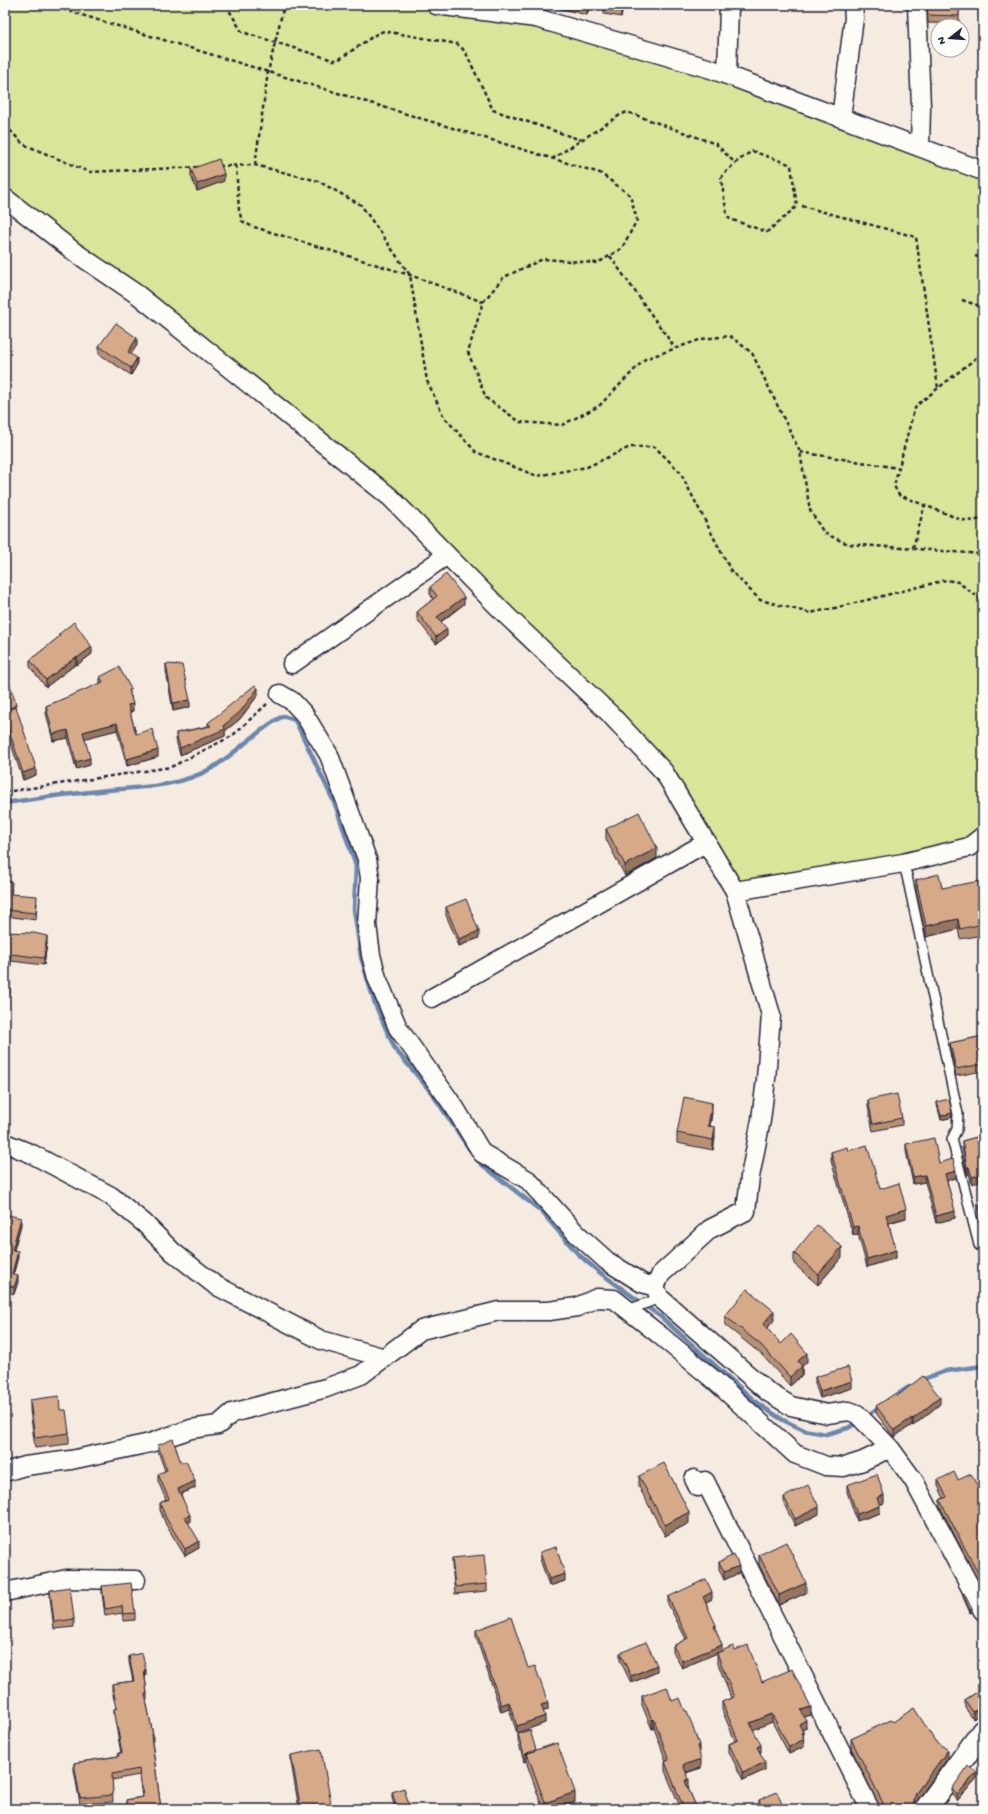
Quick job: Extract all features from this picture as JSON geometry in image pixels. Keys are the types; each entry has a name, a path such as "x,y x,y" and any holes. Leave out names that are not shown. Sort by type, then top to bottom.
{"street":[{"path":"436,5 537,12 727,75 983,171"},
{"path":"727,75 729,5"},
{"path":"841,118 854,18 854,5"},
{"path":"917,5 921,107 920,147"},
{"path":"5,198 76,253 138,295 390,497 507,616 609,713 664,772 707,842 735,891 771,1015 766,1080 746,1211 710,1229 661,1274 657,1292"},
{"path":"292,664 447,555"},
{"path":"280,694 292,701 304,714 329,755 365,852 370,878 367,925 371,956 377,978 398,1028 455,1108 482,1152 528,1180 576,1233 607,1261 657,1292 768,1392 791,1406 827,1414 849,1411 857,1414 890,1448 914,1481 983,1610"},
{"path":"735,891 903,863 969,847 983,836"},
{"path":"432,998 707,842"},
{"path":"5,1143 32,1154 111,1196 173,1252 215,1285 321,1340 385,1358"},
{"path":"5,1472 24,1466 72,1460 150,1443 191,1429 218,1425 232,1413 326,1388 361,1375 421,1330 499,1311 549,1311 577,1307 597,1298 614,1300 627,1310 714,1380 795,1454 826,1466 844,1467 863,1461 890,1448"},
{"path":"694,1479 698,1487 705,1481 870,1809"},
{"path":"5,1592 67,1579 136,1580"},
{"path":"926,1809 983,1731"}],"lane":[{"path":"903,863 958,1114 957,1129 952,1139 979,1245"},
{"path":"627,1310 657,1292"}],"path":[{"path":"49,5 600,173 630,196 637,220 622,248 598,263 543,259 504,278 483,302 468,352 486,398 520,422 562,425 599,406 645,359 702,339 730,336 752,353 800,452 810,510 824,533 848,544 983,554"},
{"path":"226,5 242,32 332,60 338,60 378,33 384,31 456,44 466,53 493,110 581,140"},
{"path":"255,165 268,72 284,5"},
{"path":"552,159 620,114 627,112 716,144 735,163"},
{"path":"5,125 23,144 89,172 205,167"},
{"path":"752,151 791,166 797,206 770,230 763,231 728,218 721,179 723,174 735,163 752,151"},
{"path":"212,166 255,165 318,180 361,205 410,275 427,381 444,417 476,452 537,476 587,467 630,447 655,447 680,472 731,571 760,600 810,613 836,608 946,580 958,582 983,601"},
{"path":"236,166 238,210 242,221 251,226 410,275 483,302"},
{"path":"802,206 916,237 938,388"},
{"path":"610,256 675,348"},
{"path":"975,256 983,258"},
{"path":"962,300 983,307"},
{"path":"983,360 976,358 917,405 914,410 894,486 900,495 968,522 975,521 983,517"},
{"path":"800,452 898,468"},
{"path":"913,548 925,504"},
{"path":"5,792 171,767 232,736 280,694"}],"green space":[{"path":"5,5 436,5 536,18 983,171 983,836 969,847 735,891 664,772 390,497 5,198"}],"building":[{"path":"604,5 622,5 621,10 604,7"},
{"path":"927,5 959,5 959,16 928,15"},
{"path":"219,159 224,174 197,184 191,169"},
{"path":"116,323 137,338 128,352 137,358 131,368 99,346"},
{"path":"446,574 464,597 437,617 447,629 436,637 417,612 437,596 430,587"},
{"path":"74,622 92,647 77,658 76,657 46,680 30,660 60,636 59,634"},
{"path":"166,664 182,665 190,700 173,703"},
{"path":"119,667 131,689 129,690 133,704 128,705 136,734 152,729 158,750 127,759 117,723 83,732 90,758 76,762 68,730 53,734 46,706 103,682 100,677"},
{"path":"8,679 16,704 10,709 16,707 36,768 23,773 5,718 5,680"},
{"path":"255,685 258,688 240,712 224,725 225,729 180,748 176,733 211,726 208,723"},
{"path":"639,812 657,848 625,865 606,829"},
{"path":"939,874 942,888 980,881 983,897 983,924 960,929 958,919 926,926 916,880"},
{"path":"5,881 12,882 11,894 37,896 36,913 5,910"},
{"path":"466,899 479,931 459,939 446,907"},
{"path":"5,932 34,933 47,936 44,958 11,954 10,988 5,988"},
{"path":"983,1036 983,1064 956,1069 950,1043"},
{"path":"897,1094 902,1118 873,1124 868,1100"},
{"path":"684,1097 712,1103 708,1126 715,1127 713,1140 677,1133"},
{"path":"949,1099 952,1113 941,1116 937,1102"},
{"path":"977,1137 979,1146 983,1145 983,1174 972,1177 969,1167 967,1167 962,1141"},
{"path":"934,1138 939,1163 953,1159 956,1171 945,1174 955,1211 936,1216 925,1175 913,1177 906,1144"},
{"path":"867,1145 880,1189 899,1183 906,1209 886,1215 896,1250 867,1259 858,1226 853,1227 831,1152 847,1147 848,1151"},
{"path":"983,1203 983,1218 979,1204"},
{"path":"5,1214 21,1218 12,1250 18,1251 12,1274 18,1276 14,1287 5,1285"},
{"path":"817,1225 842,1247 818,1274 794,1253"},
{"path":"747,1289 774,1311 763,1324 781,1344 791,1334 807,1353 798,1361 802,1366 790,1377 761,1345 725,1316"},
{"path":"848,1367 852,1381 820,1391 815,1377"},
{"path":"923,1376 940,1397 913,1419 912,1418 894,1430 876,1406 896,1393 897,1396"},
{"path":"59,1396 60,1410 66,1410 69,1433 35,1438 30,1400"},
{"path":"173,1439 181,1463 186,1461 195,1481 178,1489 190,1515 185,1517 199,1541 185,1549 166,1518 160,1503 169,1499 158,1474 167,1470 158,1445"},
{"path":"664,1463 689,1512 665,1525 639,1476"},
{"path":"954,1472 958,1480 971,1474 983,1496 983,1583 940,1500 947,1497 938,1480"},
{"path":"877,1474 884,1495 877,1498 880,1506 857,1514 847,1485"},
{"path":"808,1485 819,1507 795,1519 784,1497"},
{"path":"786,1542 806,1583 779,1595 759,1555"},
{"path":"556,1547 565,1574 549,1579 540,1552"},
{"path":"484,1555 487,1584 455,1587 452,1558"},
{"path":"734,1555 739,1566 724,1572 719,1562"},
{"path":"706,1579 712,1592 703,1597 716,1625 714,1626 722,1645 682,1661 673,1646 688,1638 668,1597"},
{"path":"131,1583 135,1613 123,1614 122,1606 105,1609 102,1586"},
{"path":"70,1587 74,1619 54,1622 50,1590"},
{"path":"964,1593 972,1609 970,1610 963,1594"},
{"path":"511,1617 528,1668 535,1666 548,1703 541,1705 545,1716 517,1726 509,1702 501,1705 476,1630"},
{"path":"646,1642 657,1665 631,1676 620,1653"},
{"path":"748,1645 762,1682 792,1669 811,1707 801,1710 806,1720 799,1724 803,1732 801,1733 804,1739 789,1747 772,1714 750,1723 761,1745 757,1747 765,1762 743,1773 729,1744 738,1740 722,1702 734,1697 717,1653 733,1646 735,1650"},
{"path":"142,1653 146,1670 144,1670 147,1694 145,1694 153,1735 151,1735 161,1809 128,1809 126,1800 143,1797 139,1769 112,1774 113,1795 80,1798 74,1763 119,1756 118,1753 122,1753 114,1709 117,1708 112,1684 134,1681 129,1656"},
{"path":"667,1687 672,1701 680,1698 685,1711 687,1711 699,1745 697,1746 701,1759 683,1765 689,1779 685,1781 697,1809 684,1809 665,1762 669,1760 654,1719 652,1720 642,1696"},
{"path":"983,1688 983,1707 982,1706 973,1712 965,1700"},
{"path":"914,1708 935,1741 948,1750 916,1793 914,1805 917,1809 886,1809 851,1739 891,1720 893,1722"},
{"path":"530,1730 536,1750 524,1755 518,1734"},
{"path":"557,1743 575,1792 545,1803 527,1753"},
{"path":"321,1749 332,1809 301,1809 291,1755"},
{"path":"968,1766 977,1772 957,1795 952,1789"},
{"path":"404,1788 410,1809 397,1809 392,1792"},
{"path":"777,1792 784,1809 763,1809 759,1800"}],"waterway":[{"path":"5,803 63,795 157,786 199,775 230,756 264,728 283,716 295,720 335,804 356,866 354,909 361,957 375,1004 395,1049 431,1092 470,1150"},
{"path":"475,1157 480,1163 541,1211 578,1254 599,1272 661,1317 758,1404 783,1420 804,1430 826,1434 848,1428 858,1422"},
{"path":"921,1380 946,1371 983,1366"},
{"path":"892,1398 909,1387"},
{"path":"866,1416 881,1406"}]}
